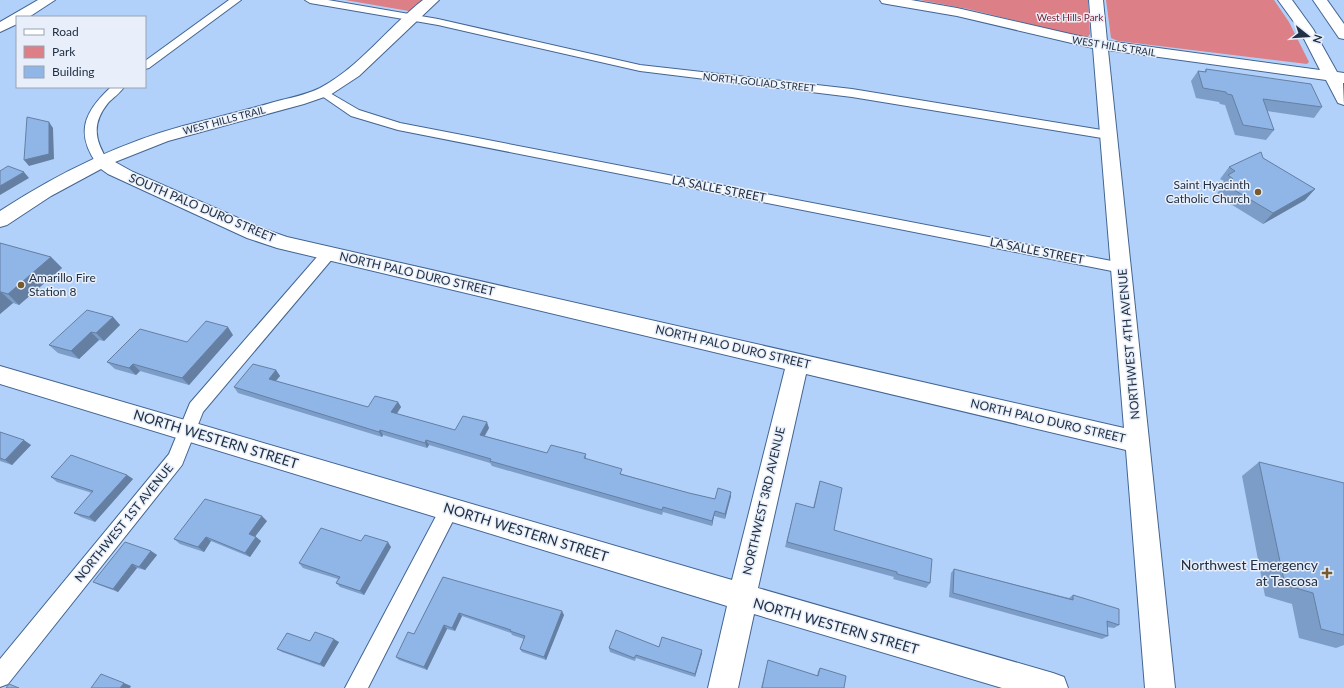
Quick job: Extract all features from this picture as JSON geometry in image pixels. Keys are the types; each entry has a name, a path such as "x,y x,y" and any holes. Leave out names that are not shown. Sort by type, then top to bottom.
{"main road":[{"path":"21,16 48,0"},
{"name":"WEST HILLS TRAIL","path":"0,220 37,195 102,161 168,136 296,101 323,92 353,74 412,17 432,0"},
{"name":"WEST HILLS TRAIL","path":"887,0 957,12 1100,45 1338,77"},
{"name":"NORTHWEST 4TH AVENUE","path":"1096,0 1160,688"},
{"path":"1285,0 1338,77 1344,100"},
{"path":"1320,0 1344,35"},
{"path":"0,28 16,19"},
{"name":"SOUTH PALO DURO STREET","path":"102,161 114,170 260,235 328,254"},
{"name":"NORTH PALO DURO STREET","path":"328,254 1137,442"},
{"name":"NORTHWEST 3RD AVENUE","path":"723,688 738,629 748,568 772,464 798,362"},
{"name":"NORTH WESTERN STREET","path":"0,375 743,598 1053,688"}],"street":[{"path":"146,65 236,0"},
{"name":"NORTH GOLIAD STREET","path":"310,0 412,17 640,68 852,93 1108,135"},
{"path":"102,161 92,148 90,132 91,124 99,107 117,88"},
{"name":"LA SALLE STREET","path":"323,92 355,113 398,126 1122,268"},
{"name":"NORTHWEST 1ST AVENUE","path":"0,676 176,460 196,408 328,254"},
{"path":"356,688 450,509"}],"green space":[{"path":"345,0 423,0 409,11"},
{"name":"West Hills Park","path":"920,0 1088,0 1090,34 1088,37 1082,37 968,9"},
{"path":"1106,0 1274,0 1289,22 1309,62 1307,64 1118,41 1111,38"}],"building":[{"path":"1206,69 1311,84 1322,107 1263,99 1274,130 1243,125 1232,95 1227,94 1226,92 1203,88 1198,71 1206,72"},
{"path":"27,117 49,122 49,154 24,160"},
{"path":"1261,152 1263,158 1315,189 1273,213 1224,184 1233,179 1228,175 1235,171 1229,167"},
{"path":"8,166 24,172 0,186 0,171"},
{"path":"0,243 51,257 8,294 0,292"},
{"path":"87,310 113,317 96,333 91,332 71,351 49,345"},
{"path":"206,321 228,327 182,378 133,364 129,368 107,362 140,329 187,342"},
{"path":"253,364 276,370 269,379 368,407 375,396 398,402 391,412 455,430 463,416 487,422 480,435 547,453 551,445 586,454 584,458 622,469 620,474 689,493 715,499 718,488 731,492 725,514 715,511 712,521 663,507 662,510 490,461 491,459 426,440 425,443 380,430 379,432 234,387"},
{"path":"0,432 24,440 5,460 0,458"},
{"path":"71,455 127,475 89,517 74,513 93,491 51,477"},
{"path":"1259,462 1344,483 1344,635 1321,629 1313,593 1285,585"},
{"path":"820,481 842,488 834,530 932,559 930,583 897,574 897,572 787,542 796,503 814,508"},
{"path":"205,499 262,516 249,534 256,537 245,553 206,537 198,547 174,539"},
{"path":"321,528 361,541 365,535 388,542 360,591 336,583 340,577 299,563"},
{"path":"125,542 151,551 139,567 132,564 113,589 93,582"},
{"path":"954,569 1073,600 1073,595 1119,609 1119,625 1107,621 1108,636 953,593"},
{"path":"443,577 562,611 544,657 520,649 525,636 459,613 452,628 444,625 424,667 396,657 408,632 414,634"},
{"path":"616,630 659,647 662,637 702,650 695,674 636,655 634,658 609,648"},
{"path":"315,632 334,639 320,664 277,649 287,633 310,641"},
{"path":"768,660 818,676 820,668 846,676 844,688 762,688"},
{"path":"101,674 124,683 120,688 91,688"},
{"path":"9,684 19,688 6,688"}],"place":[{"name":"Saint Hyacinth Catholic Church","path":"1258,192"},
{"name":"Amarillo Fire Station 8","path":"21,285"},
{"name":"Northwest Emergency at Tascosa","path":"1327,573"}]}
